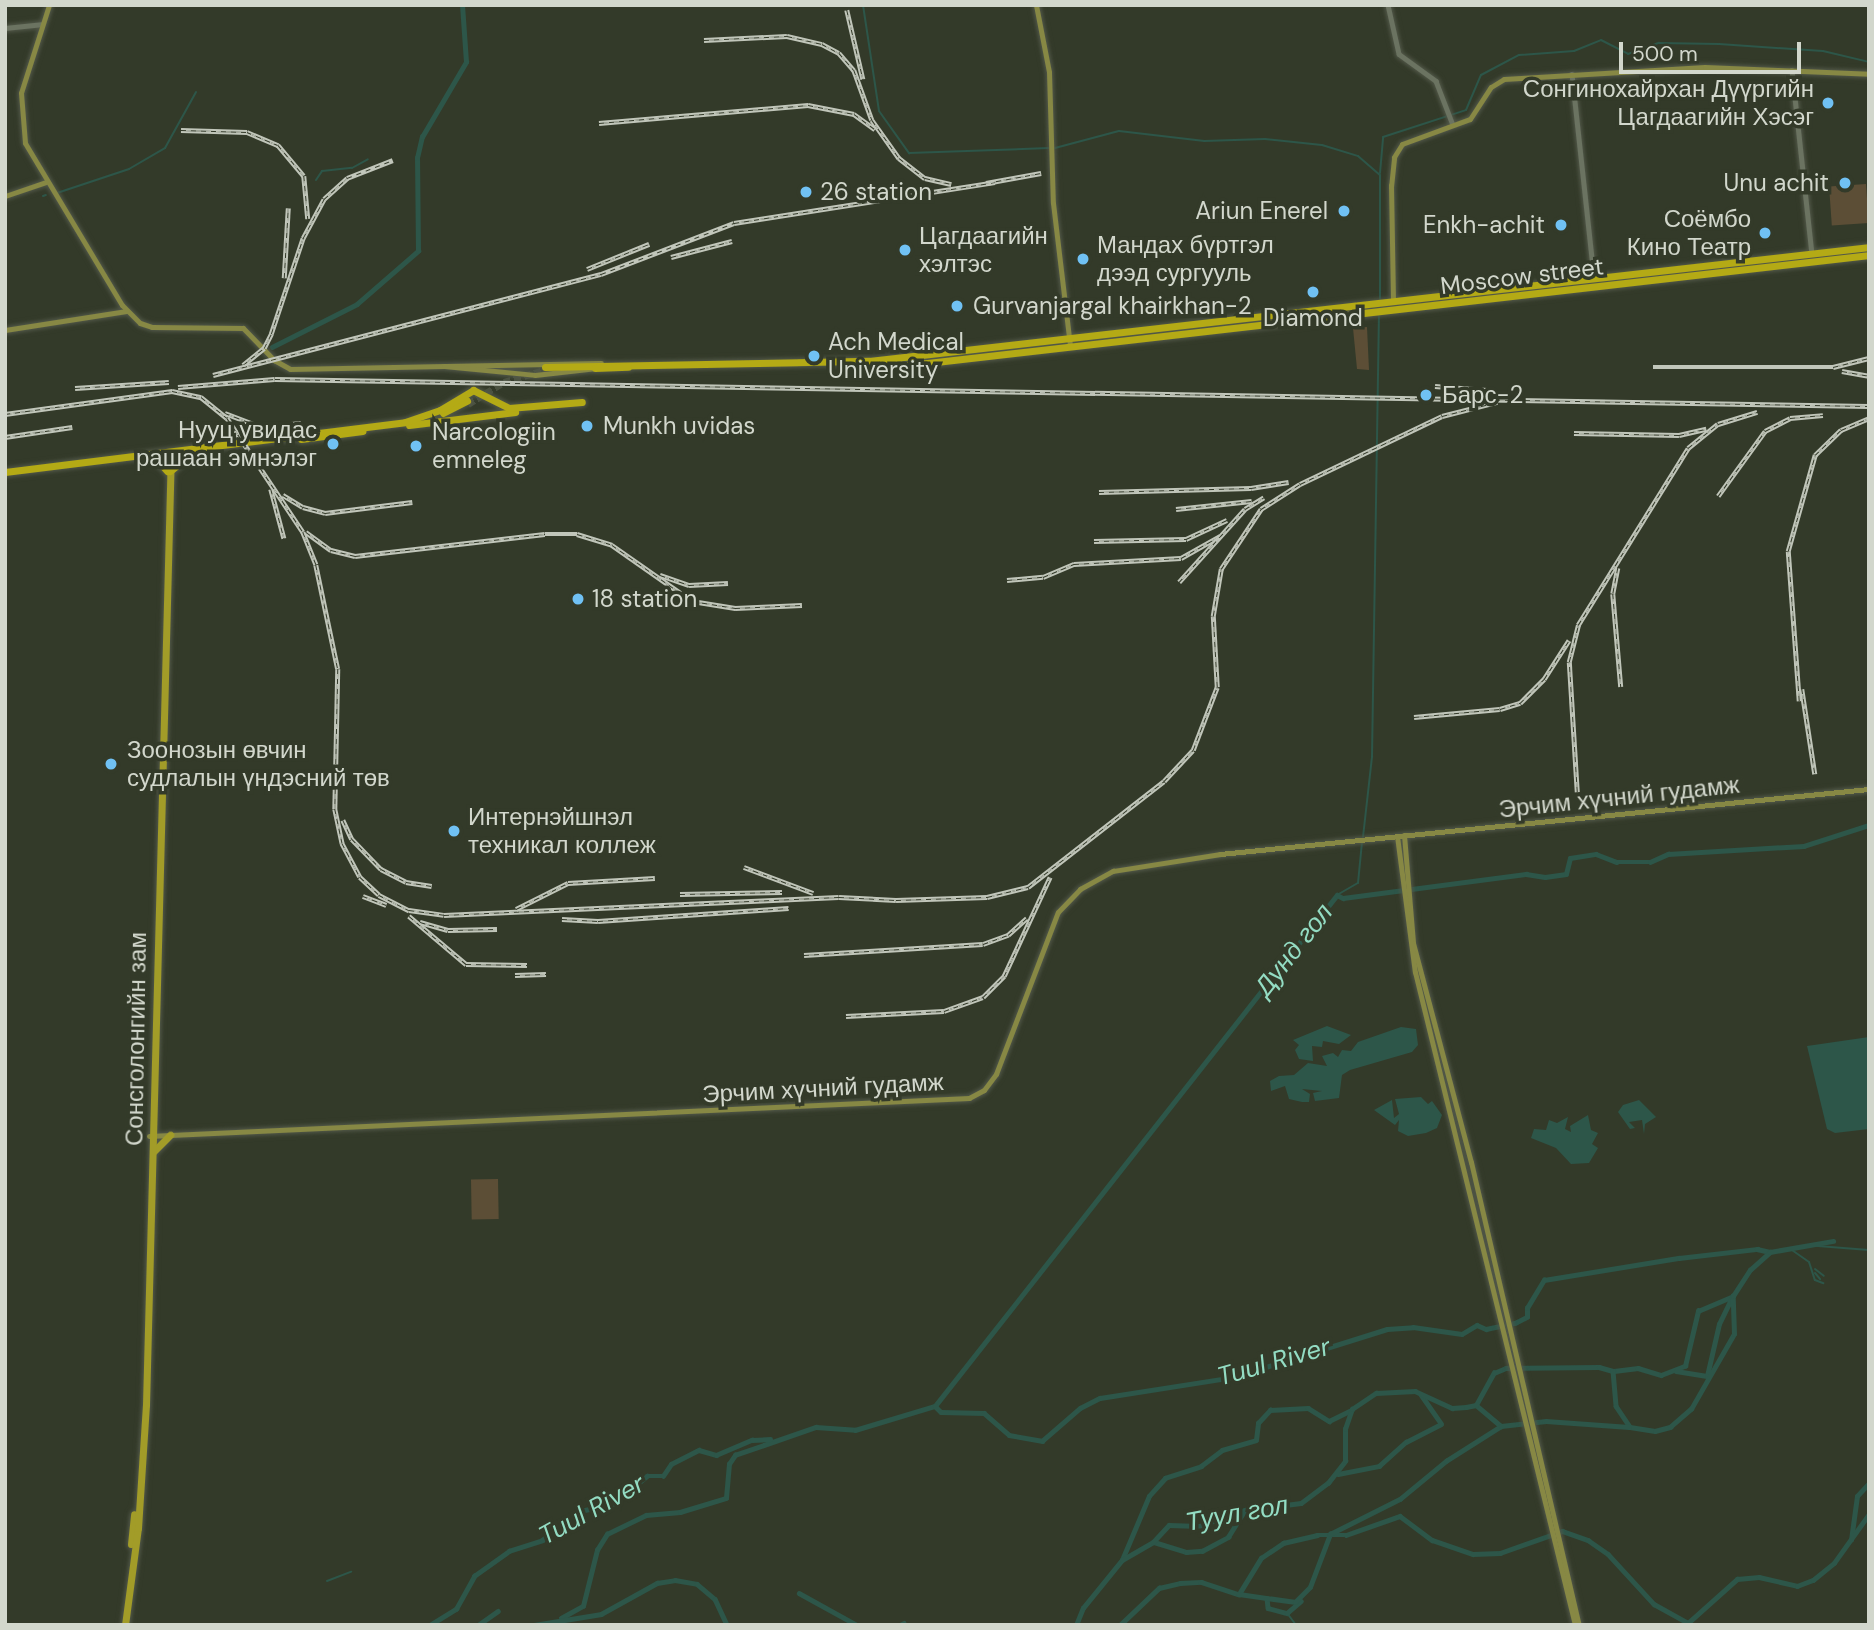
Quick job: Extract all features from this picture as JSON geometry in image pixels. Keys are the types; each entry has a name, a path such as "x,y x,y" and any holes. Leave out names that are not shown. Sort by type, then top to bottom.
{"highway":[{"path":"1545,288 1594,278 1700,270 1869,247"},
{"name":"Moscow street","path":"546,368 900,362 1700,270 1869,255"},
{"path":"5,474 579,401 509,408 485,392 473,390 424,420"},
{"path":"5,474 191,454 424,420 468,402"},
{"path":"145,459 160,463 169,471 191,454"}],"main road":[{"path":"49,5 22,86 20,118 25,144 127,311 152,327 243,328 274,360 290,369 474,362 603,365"},
{"path":"1036,5 1049,72 1056,229 1068,342"},
{"path":"1390,305 1391,187 1394,157 1402,144 1421,133 1452,122 1471,119 1491,87 1504,79 1705,68 1792,69 1869,74"},
{"path":"5,196 46,182"},
{"path":"5,330 127,311"},
{"path":"472,371 474,362"},
{"path":"483,373 480,367 484,362"},
{"path":"441,365 483,373 564,375 603,365"},
{"name":"Сонсголонгийн зам","path":"123,1625 144,1444 169,455"},
{"name":"Сонсголонгийн зам","path":"123,1625 141,1444 169,471"},
{"name":"Эрчим хүчний гудамж","path":"151,1136 972,1097 996,1074 1052,922 1070,897 1091,881 1118,870 1177,859 1869,789"},
{"path":"1401,836 1405,898 1415,972 1502,1311"},
{"path":"1405,898 1419,972 1471,1162 1502,1311 1577,1625"},
{"path":"153,1120 161,1132 170,1135"},
{"path":"153,1154 159,1141 170,1135"},
{"path":"1463,1164 1469,1166 1471,1162"},
{"path":"1468,1182 1475,1179"}],"street":[{"path":"1388,5 1402,60 1436,81 1452,122"},
{"path":"5,28 41,24"},
{"path":"1792,69 1812,253"},
{"path":"1572,74 1594,278"}],"shaded area":[{"path":"1866,184 1869,223 1832,225 1829,187"},
{"path":"1367,327 1369,370 1357,369 1353,328"},
{"path":"471,1179 498,1179 499,1219 472,1219"}],"water":[{"path":"1327,1026 1351,1035 1339,1044 1323,1041 1322,1047 1312,1046 1313,1061 1299,1059 1295,1050 1299,1045 1293,1040"},
{"path":"1401,1027 1416,1029 1418,1045 1412,1052 1350,1070 1342,1075 1339,1098 1315,1101 1313,1093 1322,1091 1302,1089 1310,1094 1309,1102 1302,1102 1289,1099 1285,1086 1271,1091 1270,1081 1279,1076 1294,1075 1308,1063 1327,1066 1322,1056 1333,1053 1338,1057 1342,1050 1351,1051 1358,1042"},
{"path":"1869,1037 1869,1129 1835,1133 1827,1129 1807,1046"},
{"path":"1421,1097 1428,1104 1432,1101 1442,1115 1437,1128 1426,1133 1408,1136 1398,1131 1399,1120 1395,1125 1374,1110 1392,1100 1394,1118 1399,1114 1395,1099"},
{"path":"1639,1100 1656,1117 1645,1124 1644,1134 1642,1120 1629,1122 1635,1128 1630,1129 1618,1112 1623,1105"},
{"path":"1588,1115 1591,1130 1598,1133 1592,1144 1598,1148 1589,1163 1571,1164 1556,1148 1531,1138 1534,1129 1546,1130 1549,1120 1557,1123 1568,1117 1565,1129 1571,1132 1570,1126"}],"waterway":[{"path":"272,347 357,304 418,251 417,158 422,137 466,62 462,5"},
{"path":"863,5 879,111 909,153 1049,148"},
{"path":"1380,173 1383,137 1466,110 1481,75 1519,55 1574,51 1601,40 1628,54 1659,43 1719,44 1823,51 1869,62"},
{"path":"57,193 129,169 165,148 196,92"},
{"path":"1055,148 1119,131 1204,141 1265,139 1322,145 1358,156 1380,175 1380,300"},
{"path":"316,180 322,171 352,168 368,159"},
{"path":"1363,837 1372,757 1379,313"},
{"name":"Дунд гол","path":"935,1406 1337,895 1343,898 1526,874 1545,877 1566,874 1570,858 1596,854 1617,862 1650,862 1668,854 1804,846 1869,825"},
{"path":"1337,895 1358,883 1362,842"},
{"name":"Туул гол","path":"1076,1625 1083,1608 1122,1560 1153,1542 1169,1525 1199,1526 1245,1510 1301,1503 1328,1483 1345,1461 1345,1429 1352,1409 1376,1393 1415,1391 1452,1408 1466,1407 1476,1405 1494,1373 1506,1368 1599,1367 1613,1371 1616,1406 1630,1427 1655,1431 1670,1427 1691,1409 1734,1334 1733,1296 1750,1270 1770,1252 1833,1241"},
{"path":"1805,1245 1869,1250"},
{"path":"1789,1248 1809,1262 1815,1280 1823,1283"},
{"name":"Tuul River","path":"561,1618 583,1606 597,1550 607,1534 646,1515 680,1512 726,1498 729,1464 735,1455 816,1427 855,1430 935,1406 941,1412 984,1413 1009,1435 1042,1441 1080,1408 1100,1398 1234,1377 1387,1329 1413,1327 1462,1334 1477,1325 1486,1329 1515,1323 1527,1317 1527,1308 1544,1280 1679,1258 1757,1249 1770,1252"},
{"path":"1815,1269 1824,1276"},
{"path":"1815,1273 1820,1279"},
{"name":"Tuul River","path":"1614,1371 1638,1368 1661,1375 1685,1366 1698,1311 1733,1296"},
{"path":"1676,1371 1707,1376 1719,1324 1732,1297"},
{"path":"1338,1474 1379,1466 1406,1442 1441,1424 1421,1395"},
{"name":"Tuul River","path":"1476,1405 1501,1426"},
{"name":"Tuul River","path":"1122,1560 1149,1496 1165,1478 1201,1466 1222,1450 1256,1440 1258,1423 1270,1410 1308,1408 1329,1421 1352,1410"},
{"name":"Tuul River","path":"1120,1625 1159,1588 1180,1583 1201,1582 1239,1594 1295,1602 1310,1587 1330,1534 1400,1499 1446,1461 1501,1426 1546,1421 1629,1427"},
{"name":"Tuul River","path":"430,1625 456,1609 474,1576 509,1551 542,1540 580,1511 613,1504 647,1476 663,1476 671,1464 699,1450 716,1455 752,1440 770,1439"},
{"path":"1851,1540 1857,1496 1869,1483"},
{"name":"Tuul River","path":"1154,1542 1186,1552 1202,1551 1228,1537 1244,1511"},
{"name":"Туул гол","path":"1239,1594 1261,1558 1283,1543 1317,1535 1346,1535 1400,1516 1432,1540 1473,1554 1500,1553 1562,1531 1588,1540 1608,1554 1654,1604 1688,1623 1737,1579 1759,1577 1797,1586 1813,1580 1834,1563 1869,1514"},
{"path":"327,1581 351,1572"},
{"name":"Туул гол","path":"534,1625 601,1614 657,1583 675,1580 697,1584 715,1599 727,1625"},
{"path":"799,1593 857,1625"},
{"path":"1267,1598 1268,1608 1287,1613 1301,1601"},
{"path":"478,1625 498,1611"},
{"path":"1287,1613 1296,1625"},
{"path":"900,1625 904,1623"}],"tunnel":[{"path":"468,404 504,382 547,369"}],"railway":[{"path":"847,10 863,79"},
{"path":"704,40 787,36 822,44 839,53 854,70 872,120 899,158 925,178 951,184"},
{"path":"599,123 808,105 854,114 875,129"},
{"path":"181,130 247,132 278,145 304,176 308,219"},
{"path":"243,365 264,348 271,334 303,238 324,199 347,178 393,160"},
{"path":"986,183 1041,173"},
{"path":"213,375 601,274 734,223 995,182"},
{"path":"284,278 288,208"},
{"path":"671,257 732,241"},
{"path":"587,269 649,244"},
{"path":"1653,367 1833,367 1869,358"},
{"path":"1842,371 1869,376"},
{"path":"178,387 275,379 1869,406"},
{"path":"75,388 169,382"},
{"path":"1435,386 1487,390"},
{"path":"5,414 172,391 201,397 227,418 303,532 316,565 338,669 335,809 342,843 360,877 379,895 409,910 444,915 839,897 896,900 987,897 1028,887 1164,781 1193,750 1217,687 1213,616 1221,569 1261,509 1300,484 1442,416 1497,402"},
{"path":"1577,792 1569,662 1578,625 1688,448 1718,424 1757,412"},
{"path":"225,413 262,427 301,423"},
{"path":"1718,496 1765,431 1790,418 1823,415"},
{"path":"1799,701 1788,551 1815,455 1841,430 1869,418"},
{"path":"5,437 72,427"},
{"path":"1574,433 1679,435 1706,429"},
{"path":"1099,492 1251,488 1289,482"},
{"path":"271,489 284,538"},
{"path":"283,495 303,507 325,513 412,502"},
{"path":"1179,582 1245,509 1264,497"},
{"path":"1176,509 1252,501"},
{"path":"1094,541 1186,539 1227,520"},
{"path":"306,532 331,550 355,556 545,534 577,534 612,545 692,601 735,608 802,605"},
{"path":"1007,580 1043,577 1074,564 1181,558 1220,536"},
{"path":"1618,568 1613,594 1621,687"},
{"path":"660,575 689,585 728,583"},
{"path":"1414,717 1500,709 1520,703 1544,679 1569,640"},
{"path":"1802,689 1815,774"},
{"path":"343,820 352,839 381,869 406,882 432,886"},
{"path":"744,867 813,893"},
{"path":"846,1016 944,1011 983,997 1004,976 1050,877"},
{"path":"516,909 568,883 655,878"},
{"path":"680,894 782,892"},
{"path":"363,896 386,905"},
{"path":"562,919 598,921 789,908"},
{"path":"409,916 466,964 527,965"},
{"path":"804,955 983,944 1008,935 1027,918"},
{"path":"420,922 448,930 497,929"},
{"path":"515,975 546,974"}],"place":[{"name":"Сонгинохайрхан Дүүргийн Цагдаагийн Хэсэг","path":"1828,103"},
{"name":"Unu achit","path":"1845,183"},
{"name":"26 station","path":"806,192"},
{"name":"Ariun Enerel","path":"1344,211"},
{"name":"Enkh-achit","path":"1561,225"},
{"name":"Соёмбо Кино Театр","path":"1765,233"},
{"name":"Цагдаагийн хэлтэс","path":"905,250"},
{"name":"Мандах бүртгэл дээд сургууль","path":"1083,259"},
{"name":"Diamond","path":"1313,292"},
{"name":"Gurvanjargal khairkhan-2","path":"957,306"},
{"name":"Ach Medical University","path":"814,356"},
{"name":"Барс-2","path":"1426,395"},
{"name":"Munkh uvidas","path":"587,426"},
{"name":"Нууц увидас рашаан эмнэлэг","path":"333,444"},
{"name":"Narcologiin emneleg","path":"416,446"},
{"name":"18 station","path":"578,599"},
{"name":"Зоонозын өвчин судлалын үндэсний төв","path":"111,764"},
{"name":"Интернэйшнэл техникал коллеж","path":"454,831"}]}
